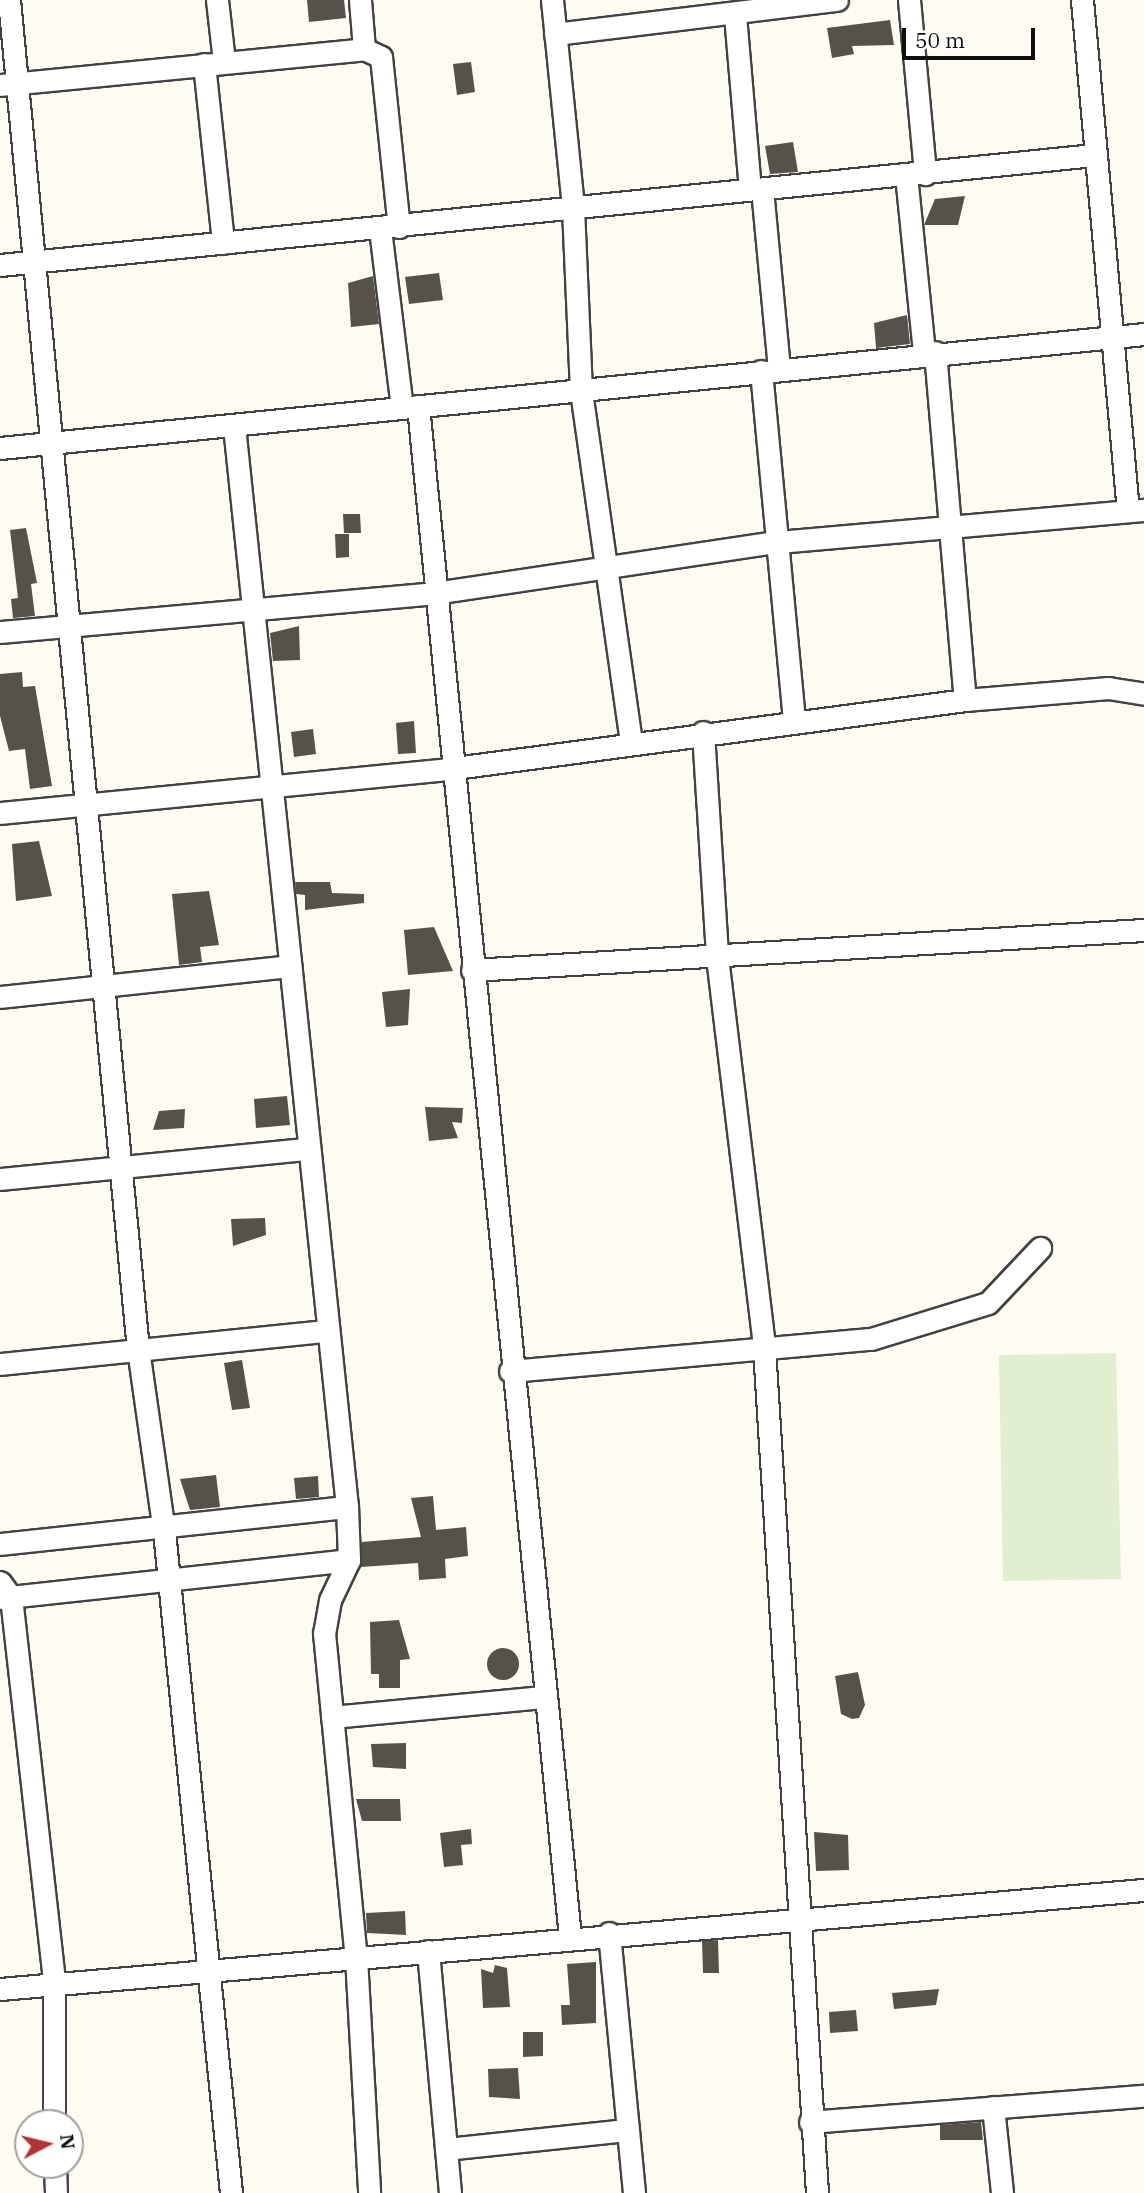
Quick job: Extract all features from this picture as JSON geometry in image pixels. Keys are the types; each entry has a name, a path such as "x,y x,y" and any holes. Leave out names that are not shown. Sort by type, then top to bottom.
{"street":[{"path":"9,0 8,84 37,261 68,626 138,1349 164,1531 231,2193"},
{"path":"217,0 214,62 223,243"},
{"path":"360,0 364,49"},
{"path":"552,0 573,208 581,391 603,565 631,743"},
{"path":"555,34 837,0"},
{"path":"909,0 916,174 929,352 950,530 965,700"},
{"path":"0,632 434,593 603,565 777,542 950,530 1136,511 1109,337 1082,0"},
{"path":"745,9 770,370 777,542 794,719"},
{"path":"8,84 364,49 381,57 389,228 455,768 510,1371 570,1936"},
{"path":"0,265 1095,155"},
{"path":"0,448 581,391 929,352 1144,334"},
{"path":"234,426 325,1331 347,1507 349,1560 330,1600 324,1633 356,1957 369,2193"},
{"path":"0,813 270,789 455,768 794,719 965,700 1108,688 1144,694"},
{"path":"703,732 717,957 764,1348 795,1918 817,2193"},
{"path":"472,970 1144,930"},
{"path":"0,997 290,966"},
{"path":"0,1179 308,1149"},
{"path":"510,1371 872,1339 988,1303 1040,1248"},
{"path":"0,1363 325,1331"},
{"path":"0,1544 164,1531 347,1507"},
{"path":"54,2109 54,1982 4,1592 169,1582 349,1560"},
{"path":"332,1717 543,1697"},
{"path":"0,1989 570,1936 1144,1891"},
{"path":"609,1933 634,2193"},
{"path":"428,1951 450,2193"},
{"path":"810,2122 1144,2096"},
{"path":"993,2107 1002,2193"},
{"path":"446,2149 628,2130"}],"green space":[{"path":"1116,1353 1121,1579 1003,1581 999,1355"}],"building":[{"path":"307,0 344,0 346,18 309,22"},
{"path":"890,20 894,45 852,46 854,54 832,58 827,28"},
{"path":"471,62 475,92 457,95 453,64"},
{"path":"793,142 798,172 770,174 765,146"},
{"path":"965,196 958,225 924,225 935,199"},
{"path":"439,273 443,300 409,304 405,277"},
{"path":"373,276 379,324 351,327 348,283"},
{"path":"907,315 910,344 876,348 874,323"},
{"path":"343,514 360,514 361,533 344,533"},
{"path":"26,528 37,583 31,584 35,616 13,618 11,599 18,598 10,530"},
{"path":"335,534 349,534 349,557 336,558"},
{"path":"299,626 300,660 273,661 270,633"},
{"path":"22,672 23,687 35,686 52,786 30,789 25,749 9,751 0,716 0,674"},
{"path":"414,721 416,753 398,754 396,723"},
{"path":"313,729 316,754 294,757 291,732"},
{"path":"39,841 52,896 16,901 12,844"},
{"path":"295,882 330,882 332,893 364,894 364,903 305,910 305,895 296,894"},
{"path":"209,891 219,945 200,947 202,962 179,965 172,894"},
{"path":"434,927 453,971 408,975 404,930"},
{"path":"410,989 408,1025 386,1027 382,992"},
{"path":"287,1096 290,1125 256,1128 254,1099"},
{"path":"425,1107 463,1108 462,1123 452,1122 458,1138 429,1141"},
{"path":"185,1109 184,1128 153,1130 159,1111"},
{"path":"265,1218 266,1235 233,1246 231,1219"},
{"path":"242,1360 250,1408 232,1410 224,1363"},
{"path":"216,1475 220,1507 190,1510 180,1479"},
{"path":"318,1476 319,1497 296,1499 294,1478"},
{"path":"433,1496 436,1530 466,1527 468,1556 445,1559 446,1578 419,1580 418,1563 361,1567 362,1542 421,1537 411,1498"},
{"path":"399,1620 410,1659 400,1660 400,1688 379,1688 379,1674 371,1674 370,1622"},
{"path":"503,1648 514,1653 519,1664 514,1675 503,1680 492,1675 487,1664 492,1653"},
{"path":"858,1672 865,1705 859,1718 852,1719 841,1714 835,1676"},
{"path":"406,1743 406,1769 373,1767 371,1744"},
{"path":"356,1799 400,1799 401,1821 362,1821"},
{"path":"471,1829 472,1844 461,1845 463,1865 444,1867 440,1833"},
{"path":"814,1832 848,1835 849,1870 816,1871"},
{"path":"405,1911 406,1935 367,1933 366,1913"},
{"path":"718,1940 719,1973 703,1973 702,1941"},
{"path":"596,1962 596,2023 562,2025 561,2005 570,2005 567,1964"},
{"path":"495,1965 507,1968 510,2007 483,2008 481,1969 493,1973"},
{"path":"939,1989 936,2005 894,2009 892,1993"},
{"path":"856,2010 858,2031 830,2033 829,2012"},
{"path":"523,2032 543,2032 543,2056 523,2057"},
{"path":"518,2068 520,2099 489,2097 488,2069"},
{"path":"981,2122 983,2140 940,2140 940,2125"}]}
